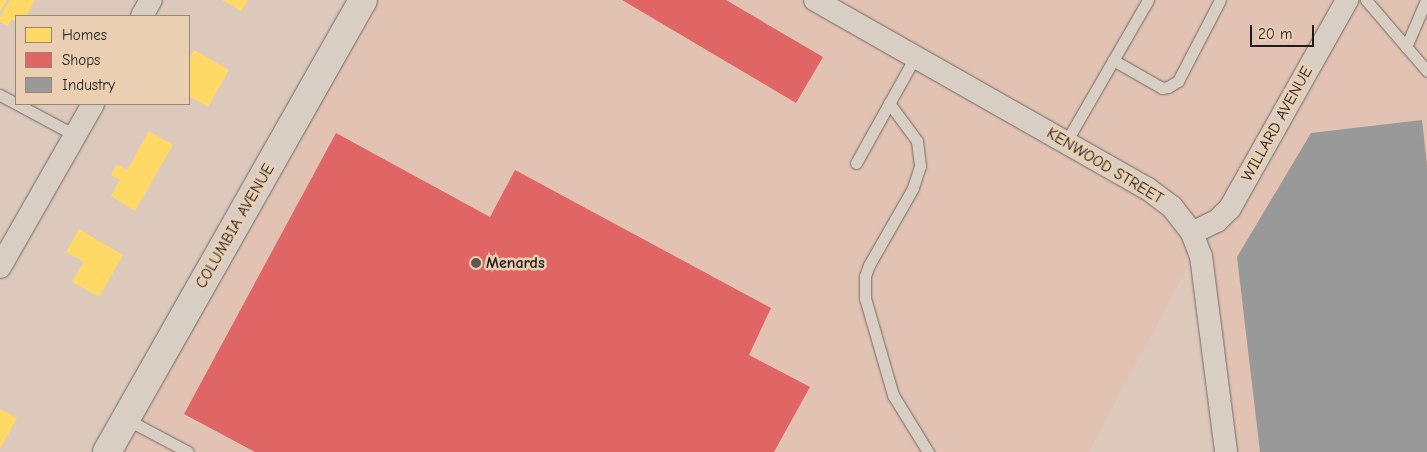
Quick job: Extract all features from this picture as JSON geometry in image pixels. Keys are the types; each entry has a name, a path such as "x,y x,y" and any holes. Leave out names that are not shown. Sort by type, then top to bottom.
{"street":[{"path":"143,15 151,0"},
{"name":"COLUMBIA AVENUE","path":"107,452 363,0"},
{"name":"KENWOOD STREET","path":"815,0 1148,189 1172,207 1192,233 1201,256 1226,452"},
{"name":"WILLARD AVENUE","path":"1192,233 1217,221 1230,208 1347,0"},
{"path":"0,267 92,105"}],"lane":[{"path":"1066,142 1148,0"},
{"path":"1113,60 1162,88 1168,87 1178,81 1220,0"},
{"path":"1366,0 1406,47 1422,59 1427,71"},
{"path":"1406,47 1426,0"},
{"path":"856,163 915,57"},
{"path":"0,95 15,103"},
{"path":"889,103 917,141 920,166 913,188 869,265 865,276 865,298 893,395 928,452"},
{"path":"19,105 75,135"},
{"path":"126,419 184,451"}],"shaded area":[{"path":"370,0 804,0 1146,193 1196,252 1089,452 114,452"},
{"path":"822,0 1427,0 1427,452 1235,452 1193,229"}],"building: Homes":[{"path":"0,0 7,0 0,12"},
{"path":"10,0 35,0 27,15 15,15 15,21 12,19 8,26 0,22 0,17"},
{"path":"222,0 248,0 241,11"},
{"path":"194,50 229,70 208,107 190,97 190,57"},
{"path":"149,131 173,145 135,211 111,196 120,180 111,175 117,164 127,170"},
{"path":"79,229 123,255 99,297 72,282 84,262 66,252"},
{"path":"0,409 17,418 0,449"}],"building: Shops":[{"path":"622,0 726,0 823,57 796,103"},
{"name":"Menards","path":"336,133 490,217 515,170 771,308 749,355 810,387 774,452 255,452 184,414"}],"building: Industry":[{"path":"1422,120 1427,165 1427,452 1260,452 1237,257 1311,133"}],"place":[{"name":"Menards","path":"476,263"}]}
